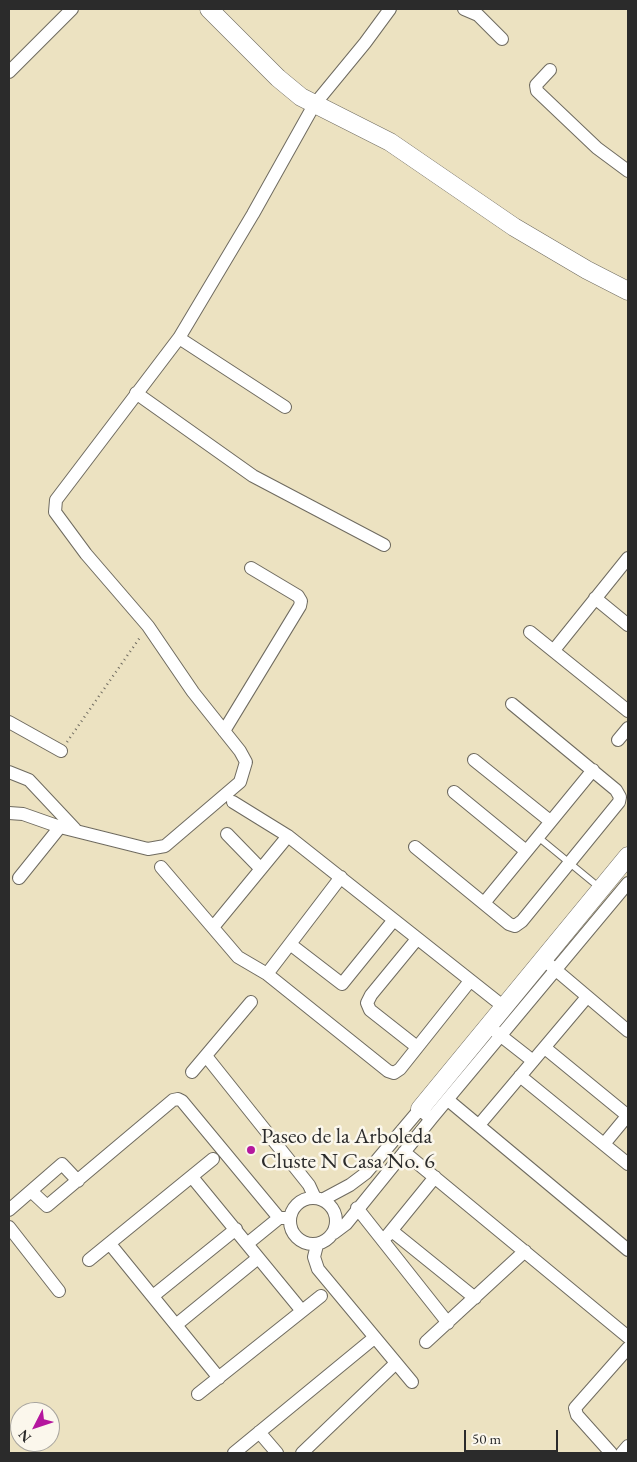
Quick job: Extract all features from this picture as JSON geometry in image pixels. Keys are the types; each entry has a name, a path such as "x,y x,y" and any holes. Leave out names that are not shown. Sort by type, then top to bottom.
{"street":[{"path":"9,72 72,9"},
{"path":"209,9 278,78 314,105 362,126 390,142 514,227 587,270 625,285"},
{"path":"9,813 23,814 60,827 75,829 148,849 165,846 240,782 246,762 193,692 148,626 86,554 55,512 54,506 56,500 179,338 248,222 314,105 365,43 390,9"},
{"path":"464,9 478,15 502,38"},
{"path":"550,70 536,85 537,91 597,148 628,171"},
{"path":"179,338 285,408"},
{"path":"136,393 253,476 384,545"},
{"path":"554,650 628,558"},
{"path":"224,731 300,606 301,601 298,596 251,568"},
{"path":"595,598 628,625"},
{"path":"530,632 628,711"},
{"path":"415,847 509,924 517,926 620,800 616,790 512,704"},
{"path":"9,722 61,751"},
{"path":"618,740 628,728"},
{"path":"474,760 550,821"},
{"path":"484,903 593,770"},
{"path":"9,773 29,780 75,829"},
{"path":"454,792 526,851"},
{"path":"233,802 288,836 504,1007"},
{"path":"19,878 60,827"},
{"path":"227,834 261,869"},
{"path":"214,926 288,836"},
{"path":"31,1191 47,1206 173,1100 178,1099 182,1101 284,1218 297,1238 302,1242 317,1245 330,1238 346,1224 404,1152 425,1114 448,1100 494,1031 504,1007 550,965 601,889 628,856"},
{"path":"161,866 238,956 267,974 388,1071 394,1073 400,1069 470,981"},
{"path":"267,974 341,878"},
{"path":"319,1199 350,1185 366,1173 425,1114 550,965 628,883"},
{"path":"290,944 342,984 393,921"},
{"path":"417,939 371,995 367,1003 370,1010 417,1047"},
{"path":"550,965 628,1031"},
{"path":"479,1125 587,997"},
{"path":"192,1072 251,1002"},
{"path":"494,1031 533,1061"},
{"path":"545,1048 628,1115 604,1144"},
{"path":"206,1056 319,1199"},
{"path":"520,1076 628,1164"},
{"path":"448,1100 628,1250"},
{"path":"404,1152 628,1337"},
{"path":"89,1260 213,1159"},
{"path":"9,1210 62,1164 78,1181"},
{"path":"192,1177 302,1311"},
{"path":"387,1235 435,1178"},
{"path":"247,1244 284,1218 296,1205 308,1198 319,1199 329,1204 336,1218 334,1233"},
{"path":"357,1208 387,1235 475,1298"},
{"path":"9,1227 59,1291"},
{"path":"153,1296 236,1229"},
{"path":"387,1235 448,1323"},
{"path":"110,1244 219,1378"},
{"path":"317,1245 314,1257 318,1269 395,1364 412,1382"},
{"path":"426,1342 524,1251"},
{"path":"176,1325 258,1258"},
{"path":"198,1394 321,1296"},
{"path":"234,1453 374,1338"},
{"path":"610,1453 577,1415 574,1408 628,1348"},
{"path":"302,1453 395,1364"},
{"path":"259,1432 277,1453"},
{"path":"622,1453 628,1446"}],"lane":[{"path":"538,837 601,889"}],"path":[{"path":"61,751 148,626"}],"place":[{"name":"Paseo de la Arboleda Cluste N Casa No. 6","path":"251,1150"}]}
